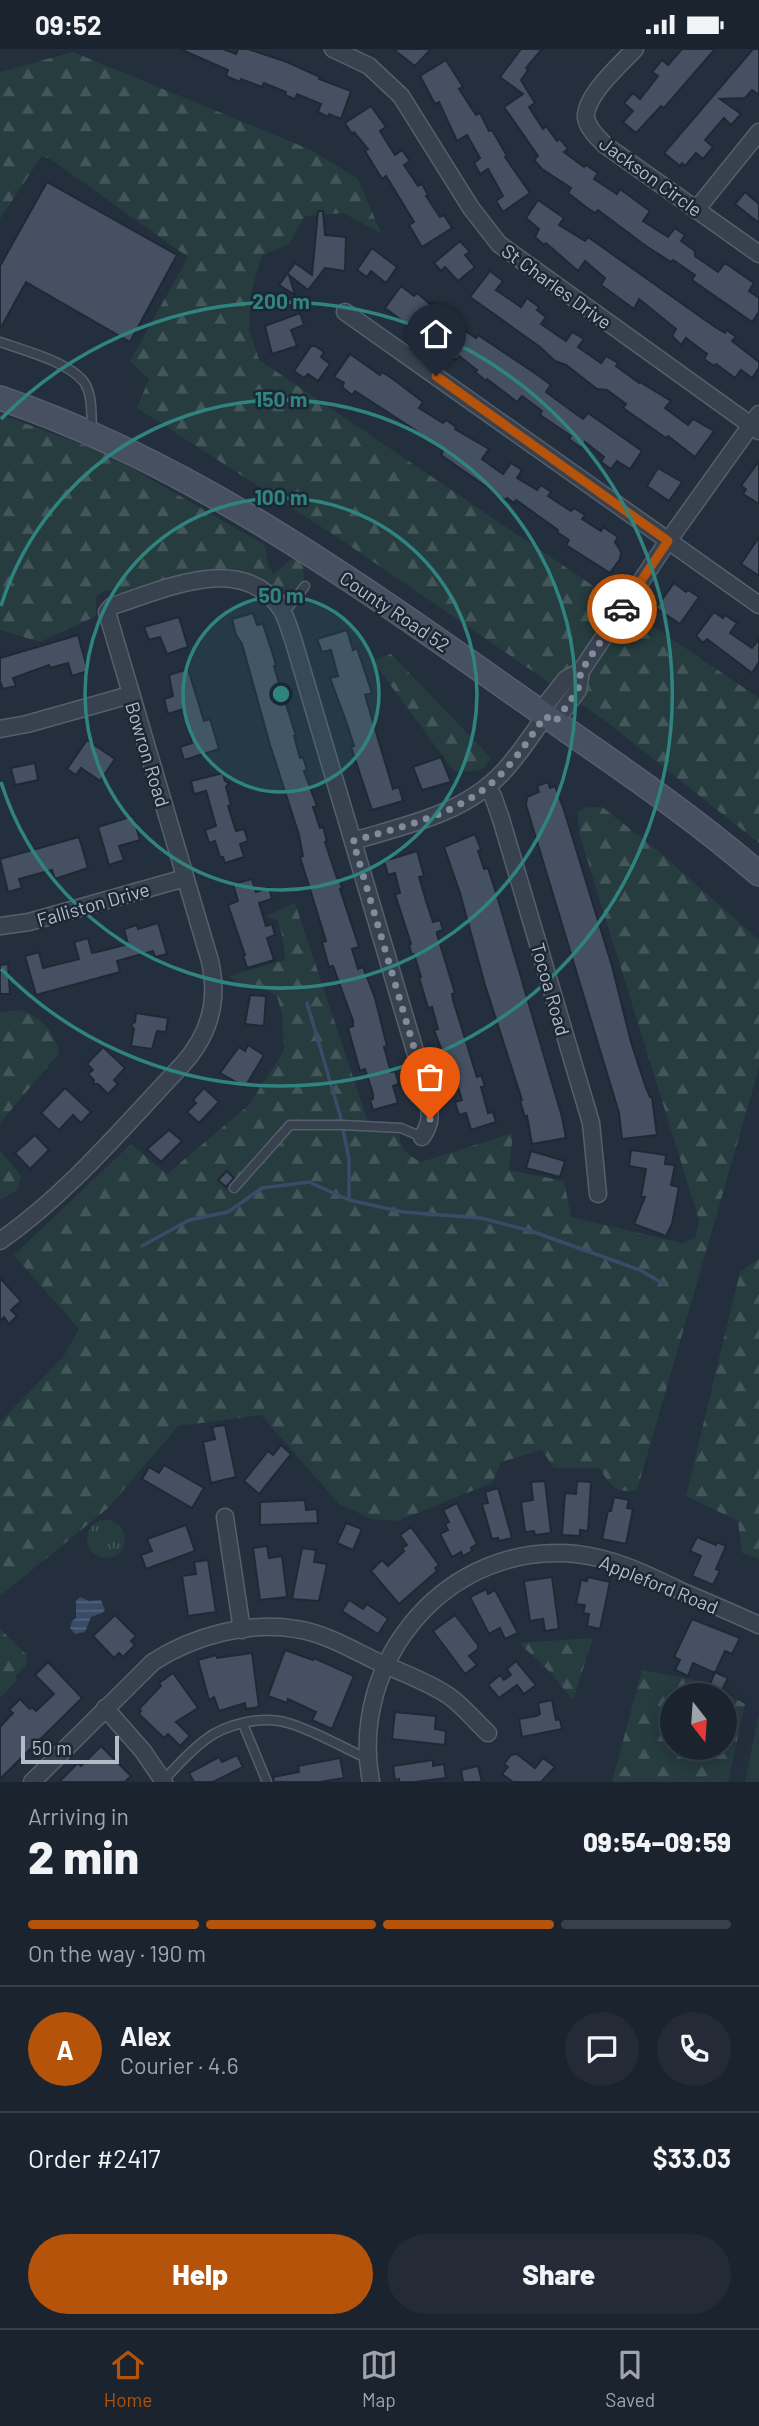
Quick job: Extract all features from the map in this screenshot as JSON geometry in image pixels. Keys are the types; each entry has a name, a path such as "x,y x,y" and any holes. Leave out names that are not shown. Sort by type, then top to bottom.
{"main road":[{"name":"County Road 52","path":"0,398 92,434 203,491 317,557 702,828 759,874"}],"street":[{"name":"St Charles Drive","path":"333,49 369,66 401,96 471,208 499,244 756,424"},
{"name":"Jackson Circle","path":"635,49 596,92 588,105 587,121 594,134 759,254"},
{"path":"696,210 759,132"},
{"path":"345,312 759,605"},
{"path":"353,841 438,815 464,803 503,773 547,717 578,690 581,671 668,541 756,424"},
{"name":"Bowron Road","path":"0,1241 65,1188 183,1064 206,1030 213,1004 213,975 108,618 108,608 112,606 201,579 230,577 260,590 275,602 284,614 428,1095 430,1119 427,1131 422,1137"},
{"path":"0,729 130,695"},
{"name":"Tocoa Road","path":"487,787 501,820 591,1123 598,1194"},
{"name":"Falliston Drive","path":"0,926 29,922 185,878"},
{"path":"225,1517 242,1630"},
{"name":"Appleford Road","path":"371,1782 368,1759 369,1719 384,1664 424,1608 441,1594 481,1570 502,1562 538,1555 577,1554 616,1563 759,1625"},
{"path":"32,1782 135,1678 171,1650 209,1636 242,1630 273,1627 297,1629 334,1642 446,1694 488,1733"},
{"path":"104,1708 143,1751 163,1781"}],"lane":[{"path":"0,342 56,362 83,381 90,396 92,434"},
{"path":"284,614 305,586"},
{"path":"234,1188 289,1125 401,1128 422,1137"},
{"path":"163,1781 204,1741 228,1727 273,1720 287,1722 368,1759"},
{"path":"243,1724 267,1782"}],"green space":[{"path":"73,52 311,150 358,179 381,233 343,213 305,216 289,244 262,255 251,292 249,329 259,360 759,698 759,843 604,720 340,539 137,408 149,379 130,361 188,257 49,158 41,157 0,219 0,72"},
{"path":"0,414 107,454 265,545 268,564 273,574 295,557 303,565 304,581 294,594 285,598 259,580 239,574 198,572 123,594 106,590 96,597 96,616 40,642 0,630"},
{"path":"391,654 491,758 483,769 454,771 374,663"},
{"path":"587,807 602,807 656,849 759,940 759,1068 637,1490 623,1491 614,1487 599,1468 554,1468 542,1450 501,1462 492,1483 397,1521 372,1519 339,1504 261,1415 178,1426 108,1508 0,1596 0,1422 63,1357 79,1329 14,1255 131,1144 167,1174 249,1105 284,1050 282,1014 277,996 261,985 238,984 229,976 285,960 278,921 266,916 295,903 370,1128 399,1129 404,1149 421,1162 513,1133 509,1170 564,1181 571,1217 682,1243 695,1238 699,1220 580,836 577,812"},
{"path":"23,1010 47,1027 59,1053 0,1123 0,1012"},
{"path":"0,1150 21,1176 17,1190 0,1200"},
{"path":"759,1259 759,1559 742,1553 738,1521 686,1496 740,1272"},
{"path":"106,1520 119,1526 125,1539 119,1552 106,1558 93,1552 87,1539 93,1526"},
{"path":"0,1629 27,1655 26,1665 15,1676 17,1680 0,1698"},
{"path":"593,1638 573,1700 550,1672 519,1643"},
{"path":"642,1670 707,1683 660,1683 660,1761 733,1761 728,1782 612,1782"},
{"path":"737,1700 745,1704 737,1741"},
{"path":"759,1715 759,1782 745,1782"}],"water":[{"path":"80,1597 89,1601 101,1600 105,1610 91,1617 85,1632 75,1634 70,1628 76,1618 76,1601"}],"building":[{"path":"180,49 223,49 236,54 238,49 248,49 287,62 320,77 319,79 351,91 341,119 329,114 328,117 318,112 321,104 297,94 295,99 264,83 262,87 241,79 240,82 226,76 228,70"},
{"path":"393,49 431,49 415,66"},
{"path":"521,49 542,49 526,68 528,70 521,80 535,103 529,107 543,129 546,126 557,141 560,139 568,149 564,152 584,167 586,165 598,173 594,179 617,194 620,189 650,211 643,221 668,237 675,228 685,235 681,241 695,251 695,256 718,272 725,263 754,283 749,291 759,298 759,312 752,322 692,280 695,275 646,246 598,210 595,213 586,207 568,193 571,188 542,169 534,160 538,156 504,107 523,94 500,77"},
{"path":"682,49 715,49 664,108 661,106 636,133 623,122 633,111 624,103 633,93 640,99 658,76 652,72 662,60 668,65"},
{"path":"753,49 759,49 759,95 752,90 745,98 720,99 741,114 731,125 724,118 705,140 713,147 703,159 696,153 685,166 682,163 680,166 664,153"},
{"path":"446,60 463,87 459,89 476,115 480,113 489,131 492,130 507,156 505,157 530,193 503,212 496,201 503,196 488,169 480,174 474,163 480,158 467,135 457,141 439,102 435,104 420,76"},
{"path":"371,106 386,127 380,131 395,155 402,150 410,161 404,165 418,186 422,184 428,195 426,196 440,217 444,215 452,228 422,247 409,225 414,222 386,176 382,179 365,151 368,149 345,123"},
{"path":"47,182 177,255 130,342 26,282 0,329 0,266"},
{"path":"745,192 759,204 759,223 735,204"},
{"path":"538,200 564,218 559,225 585,241 588,237 715,327 725,333 727,330 736,337 732,341 759,362 759,368 752,378 741,370 735,378 716,364 714,366 704,359 707,354 686,338 681,345 672,336 676,329 639,299 634,309 601,285 605,278 585,261 578,271 546,243 544,245 535,237 539,229 526,218"},
{"path":"318,211 323,211 325,235 346,237 345,271 325,268 308,290 289,275 295,295 279,285 295,263 312,275"},
{"path":"460,241 470,252 465,255 475,267 458,281 445,267 441,271 434,263"},
{"path":"372,248 397,267 386,283 371,271 367,277 357,270"},
{"path":"490,271 503,281 496,290 521,307 527,298 539,307 537,310 546,317 541,324 566,341 572,332 584,339 578,347 601,363 606,356 618,363 616,366 639,383 671,401 665,408 688,425 693,419 714,431 695,457 668,436 666,438 623,408 626,404 607,390 597,389 566,365 555,361 540,347 470,297"},
{"path":"401,286 414,296 417,293 457,321 455,324 476,338 478,335 539,376 551,385 546,392 583,419 588,413 642,451 630,469 617,461 611,469 601,462 604,457 585,442 581,448 569,439 571,436 540,415 542,411 522,396 517,402 487,379 486,381 459,356 456,360 447,352 452,344 431,326 424,337 385,308"},
{"path":"300,313 304,325 291,330 297,346 272,354 265,326"},
{"path":"311,346 324,352 321,357 330,364 318,381 308,374 304,378 294,371"},
{"path":"350,354 380,375 382,372 393,379 423,402 419,408 443,423 446,420 456,427 455,429 489,449 482,459 503,474 511,463 522,470 517,478 537,490 541,485 551,492 548,496 571,511 574,508 585,515 582,519 601,531 603,527 618,537 615,542 621,552 620,559 610,573 566,545 569,540 557,532 558,530 516,500 514,503 507,498 505,500 441,455 443,451 415,430 355,391 352,395 342,387 344,383 334,377"},
{"path":"759,461 759,504 743,494 746,489 741,486"},
{"path":"658,468 682,482 669,501 647,486"},
{"path":"759,537 759,576 741,564"},
{"path":"674,583 699,597 680,624 656,608"},
{"path":"714,612 737,623 730,633 752,648 759,639 759,662 752,673 707,639 703,643 696,636"},
{"path":"253,613 257,625 263,624 280,687 283,687 300,758 303,757 307,770 304,771 317,806 313,807 320,828 323,827 327,841 325,842 339,878 340,889 359,947 352,949 358,969 363,967 375,998 387,1046 384,1047 391,1072 395,1071 399,1084 393,1086 398,1103 373,1110 370,1100 373,1099 373,1094 365,1069 360,1071 348,1028 353,1026 353,1021 333,966 329,967 322,942 326,941 300,857 303,856 299,835 242,644 236,635 232,619"},
{"path":"179,617 188,647 167,654 160,637 149,640 144,627"},
{"path":"347,630 353,650 357,648 372,693 365,695 393,789 399,787 403,801 372,810 351,747 354,746 347,724 330,678 338,676 331,650 322,652 317,639"},
{"path":"78,635 88,671 72,676 68,663 50,668 49,665 13,678 16,686 3,689 0,681 0,658"},
{"path":"188,669 204,721 210,719 219,749 184,760 180,747 192,743 183,709 168,714 164,699 173,696 169,675"},
{"path":"87,740 115,759 100,781 81,768 76,775 67,769"},
{"path":"441,757 451,782 422,790 413,767"},
{"path":"35,763 38,780 15,785 11,768"},
{"path":"223,773 225,781 229,783 226,787 231,805 228,806 236,831 244,829 248,841 240,844 244,857 225,863 215,841 209,843 205,830 216,826 206,791 194,794 191,781"},
{"path":"548,782 550,788 555,786 564,810 612,966 631,1042 646,1088 652,1097 657,1135 622,1139 619,1113 526,805 527,797 539,792 537,786"},
{"path":"133,816 140,840 119,846 124,860 109,865 98,827"},
{"path":"475,834 484,869 488,868 498,899 566,1138 532,1144 527,1116 525,1117 520,1101 522,1100 444,847"},
{"path":"79,837 88,868 55,879 52,870 19,879 22,888 8,892 0,859"},
{"path":"417,851 424,876 419,877 426,901 433,922 440,920 443,930 437,934 455,993 452,994 453,1000 477,1077 481,1075 485,1086 481,1087 488,1113 493,1112 496,1122 471,1130 466,1113 459,1115 455,1102 462,1100 455,1077 448,1079 444,1065 447,1064 434,1030 438,1029 432,1007 428,1008 395,894 400,893 395,873 388,875 384,861"},
{"path":"252,879 256,892 269,888 272,899 259,903 266,926 272,924 275,935 267,938 274,960 247,968 228,905 238,901 233,884"},
{"path":"158,923 167,954 155,957 153,951 117,961 120,972 36,995 25,956 39,952 43,968 79,959 74,942 88,938 92,953 128,944 124,929 137,925 138,929"},
{"path":"8,964 10,994 0,994 0,965"},
{"path":"250,995 266,996 264,1026 245,1024"},
{"path":"136,1013 168,1018 166,1032 157,1031 152,1049 131,1046 134,1029 131,1025 135,1022"},
{"path":"248,1045 264,1055 245,1087 220,1073 239,1047 245,1051"},
{"path":"103,1047 125,1068 114,1080 118,1084 108,1094 98,1084 93,1084 94,1080 88,1074 93,1070 87,1064"},
{"path":"65,1088 91,1112 81,1123 73,1115 59,1130 41,1113"},
{"path":"204,1088 219,1102 199,1123 187,1112 196,1103 193,1100"},
{"path":"169,1130 182,1141 161,1162 147,1149"},
{"path":"35,1135 49,1150 30,1169 15,1153"},
{"path":"631,1150 666,1155 665,1164 675,1165 671,1185 679,1187 672,1224 666,1236 634,1224 645,1197 641,1197 646,1169 629,1166"},
{"path":"531,1151 565,1161 560,1177 526,1168"},
{"path":"227,1171 234,1178 226,1187 218,1180"},
{"path":"0,1278 21,1301 11,1310 17,1316 9,1324 4,1317 0,1321"},
{"path":"225,1425 236,1477 211,1483 203,1442 215,1439 212,1427"},
{"path":"281,1445 291,1454 259,1494 244,1481 268,1451 273,1455"},
{"path":"164,1465 204,1488 192,1508 142,1479 149,1467 159,1473"},
{"path":"545,1481 551,1533 535,1535 534,1531 525,1532 521,1502 533,1500 531,1482"},
{"path":"577,1481 591,1482 588,1531 580,1530 580,1536 562,1535 565,1493 576,1494"},
{"path":"498,1488 512,1538 499,1541 498,1538 492,1539 482,1504 488,1503 485,1492"},
{"path":"614,1497 629,1500 627,1508 633,1509 626,1544 602,1539"},
{"path":"305,1500 306,1510 317,1509 318,1523 260,1525 260,1502"},
{"path":"457,1503 477,1544 463,1556 461,1552 452,1557 440,1534 448,1530 445,1524 449,1522 443,1510"},
{"path":"346,1523 362,1529 353,1550 337,1543"},
{"path":"186,1525 195,1551 146,1569 141,1555 152,1551 147,1539"},
{"path":"411,1527 439,1565 435,1568 437,1571 399,1604 371,1571 382,1560 388,1566 404,1551 402,1548 407,1545 400,1535"},
{"path":"697,1537 726,1546 716,1569 720,1571 713,1585 692,1576 701,1556 690,1551"},
{"path":"267,1546 269,1558 282,1556 287,1597 260,1600 253,1548"},
{"path":"302,1548 316,1550 314,1562 327,1564 319,1601 292,1599"},
{"path":"208,1560 216,1612 188,1616 182,1576 196,1574 194,1562"},
{"path":"552,1577 559,1629 545,1631 543,1619 530,1621 524,1581"},
{"path":"588,1577 610,1582 600,1629 587,1626 589,1614 583,1613 585,1605 576,1604 581,1580 587,1581"},
{"path":"486,1589 488,1594 495,1590 518,1633 505,1639 500,1628 489,1634 470,1597"},
{"path":"349,1600 363,1609 367,1604 388,1619 378,1634 342,1611"},
{"path":"115,1615 136,1636 131,1641 135,1645 123,1657 119,1653 114,1658 93,1636"},
{"path":"455,1615 478,1645 478,1649 469,1656 477,1665 465,1674 433,1631"},
{"path":"692,1619 740,1638 732,1654 725,1651 715,1673 693,1663 688,1676 675,1670 680,1660 674,1657"},
{"path":"285,1650 313,1660 314,1658 354,1676 332,1729 312,1720 316,1712 288,1699 287,1703 268,1696"},
{"path":"252,1653 259,1707 246,1709 245,1703 219,1711 214,1697 209,1700 198,1660 216,1655 217,1658"},
{"path":"516,1661 536,1685 524,1694 517,1685 499,1698 488,1685 500,1675 504,1680 511,1675 507,1669"},
{"path":"48,1662 82,1698 0,1779 0,1727 13,1713 9,1710 20,1699 36,1711 54,1694 35,1675"},
{"path":"715,1672 728,1678 726,1683 710,1683"},
{"path":"173,1673 198,1708 176,1722 190,1736 180,1746 168,1734 164,1738 139,1714 139,1709 161,1686 159,1683"},
{"path":"552,1700 556,1720 560,1719 562,1729 522,1737 519,1719 540,1714 538,1703"},
{"path":"395,1712 436,1716 435,1729 446,1731 445,1745 392,1739"},
{"path":"101,1746 131,1776 125,1782 59,1782 78,1763 81,1766"},
{"path":"517,1754 535,1768 543,1758 555,1767 541,1782 513,1782 502,1774 508,1767 504,1764 511,1755"},
{"path":"237,1755 243,1767 213,1782 194,1782 189,1773 219,1757 222,1762"},
{"path":"340,1758 344,1778 320,1782 274,1782 273,1777 299,1772 298,1766"},
{"path":"433,1760 433,1766 444,1764 446,1778 415,1782 395,1780 393,1766"},
{"path":"478,1766 482,1782 463,1782 461,1770"}],"waterway":[{"path":"307,1003 340,1115 349,1159 349,1198"},
{"path":"142,1246 189,1220 228,1212 262,1188 309,1182 349,1200 403,1212 481,1218 531,1231 640,1270 664,1284"}],"way so far":[{"path":"430,1119 428,1095 353,841 453,809 487,787 503,773 545,716 555,722 578,690 581,671 622,609"}],"route":[{"path":"436,376 668,541 622,609"}]}
